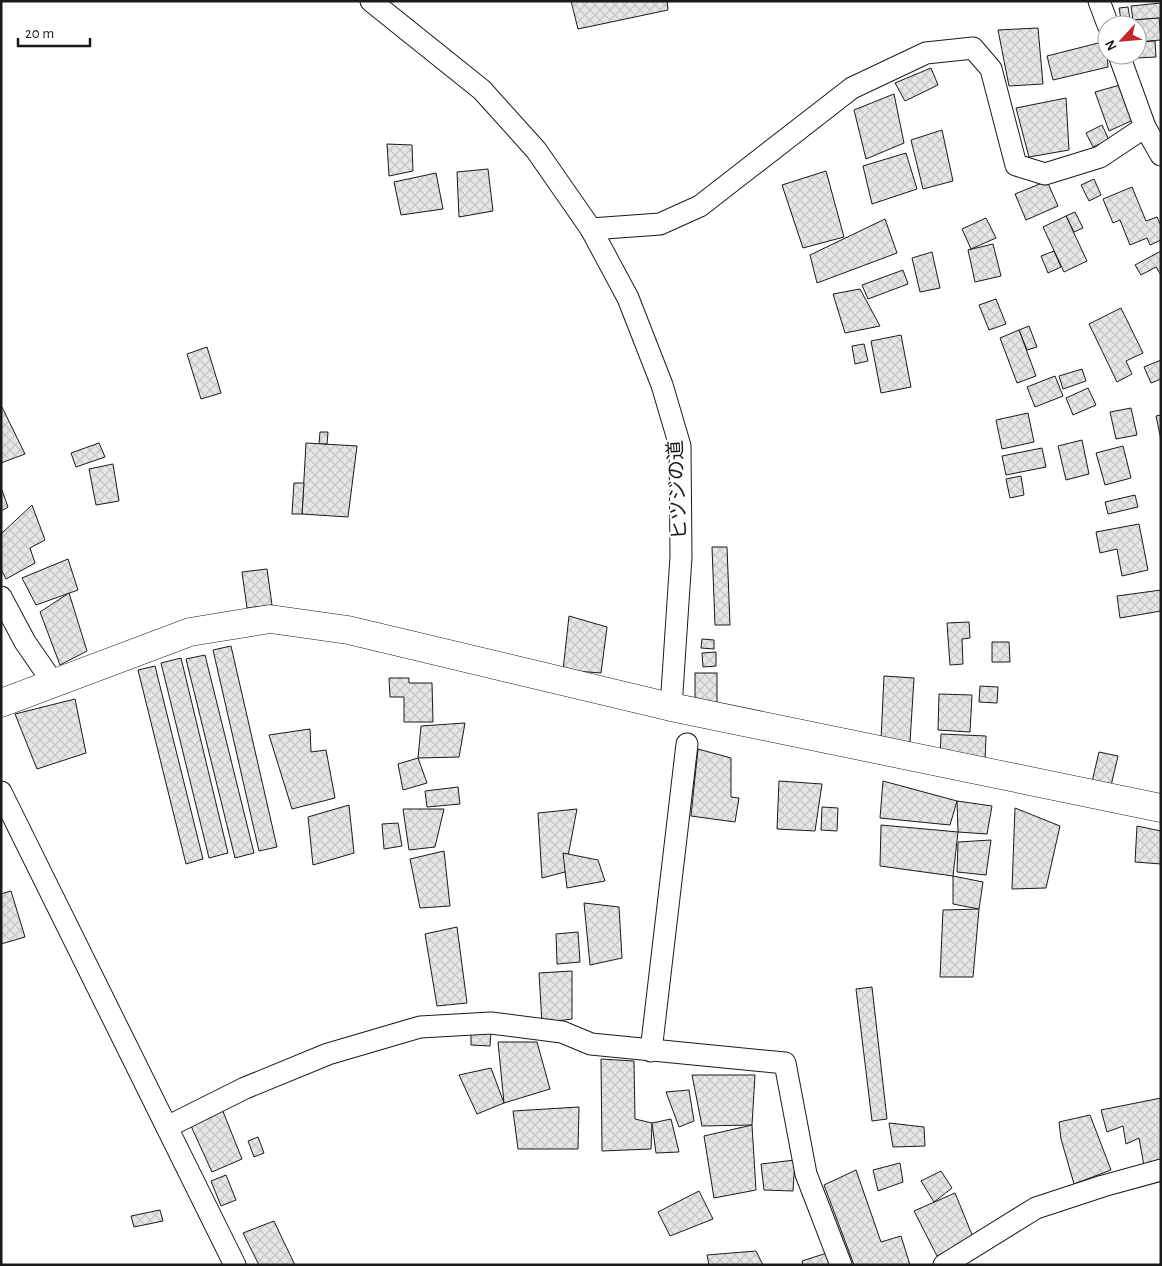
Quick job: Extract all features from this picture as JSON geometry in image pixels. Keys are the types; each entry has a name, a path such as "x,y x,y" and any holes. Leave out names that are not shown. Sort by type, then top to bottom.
{"street":[{"name":"ヒツジの道","path":"371,1 482,90 536,150 591,229 628,298 662,385 680,446 682,557 671,707"},
{"path":"1099,1 1104,15"},
{"path":"591,229 660,224 700,206 852,88 926,53 972,48 990,69 1016,165 1046,174 1100,157 1145,127"},
{"path":"1123,65 1145,127 1161,155"},
{"path":"1,597 25,642 54,684"},
{"path":"1,703 190,632 270,619 348,630 671,707 1161,808"},
{"path":"651,1051 687,744"},
{"path":"1,792 235,1265"},
{"path":"167,1127 245,1088 328,1054 420,1027 491,1023 562,1032 591,1044 785,1063 806,1174 841,1265"},
{"path":"944,1265 1036,1208 1103,1186 1161,1170"}],"building":[{"path":"571,1 667,1 668,10 578,29"},
{"path":"1161,3 1161,18 1147,19 1147,15 1132,15 1131,6"},
{"path":"1128,7 1129,15 1120,15 1119,8"},
{"path":"1159,18 1161,40 1147,41 1147,19"},
{"path":"1038,28 1043,84 1009,86 998,30"},
{"path":"1147,41 1155,41 1156,57 1147,57"},
{"path":"1097,43 1097,65 1108,65 1108,67 1053,80 1047,56"},
{"path":"931,68 938,85 905,101 895,83"},
{"path":"1120,85 1133,120 1109,131 1095,92"},
{"path":"894,94 904,143 866,159 854,110"},
{"path":"1066,98 1069,150 1029,157 1016,108"},
{"path":"1102,125 1109,140 1093,147 1086,133"},
{"path":"942,130 953,181 923,189 911,140"},
{"path":"387,144 412,145 413,171 389,176"},
{"path":"906,153 917,189 872,204 863,166"},
{"path":"488,169 493,211 459,217 457,172"},
{"path":"826,171 844,237 803,248 782,185"},
{"path":"436,173 443,209 401,215 394,182"},
{"path":"1094,179 1101,195 1089,201 1081,185"},
{"path":"1047,181 1058,206 1026,220 1015,194"},
{"path":"1132,187 1146,221 1157,217 1161,226 1161,240 1150,245 1147,238 1130,245 1120,220 1113,223 1103,199"},
{"path":"1075,212 1083,228 1074,232 1066,216"},
{"path":"1066,216 1087,261 1064,272 1043,227"},
{"path":"986,218 996,238 971,249 962,229"},
{"path":"885,219 897,253 817,283 810,255"},
{"path":"993,244 1001,276 975,282 968,250"},
{"path":"1054,251 1061,267 1048,273 1041,256"},
{"path":"1161,251 1161,275 1156,267 1141,275 1135,265"},
{"path":"932,252 940,288 920,292 912,258"},
{"path":"903,270 908,284 868,299 862,285"},
{"path":"860,289 880,326 845,333 833,294"},
{"path":"996,299 1006,324 989,330 979,305"},
{"path":"1121,308 1143,353 1126,361 1132,374 1117,382 1089,324"},
{"path":"1029,326 1037,347 1027,350 1019,330"},
{"path":"1019,330 1036,376 1017,383 1000,338"},
{"path":"901,335 911,387 881,393 871,341"},
{"path":"864,344 868,361 855,364 852,346"},
{"path":"207,347 221,393 201,399 187,354"},
{"path":"1161,360 1161,379 1151,383 1144,367"},
{"path":"1082,369 1086,381 1063,389 1059,376"},
{"path":"1055,376 1063,396 1035,407 1027,387"},
{"path":"1088,388 1096,405 1073,415 1066,398"},
{"path":"1,407 25,454 1,463"},
{"path":"1131,408 1137,435 1116,439 1110,412"},
{"path":"1028,413 1034,442 1002,449 996,420"},
{"path":"1161,415 1161,440 1156,416"},
{"path":"320,432 328,432 327,444 319,444"},
{"path":"1082,440 1089,474 1066,480 1058,446"},
{"path":"99,443 105,457 76,467 71,453"},
{"path":"306,443 357,446 348,517 302,514"},
{"path":"1123,446 1131,478 1105,485 1096,453"},
{"path":"1042,448 1046,467 1006,475 1002,456"},
{"path":"113,464 119,501 96,505 89,469"},
{"path":"1021,476 1024,495 1010,498 1006,479"},
{"path":"294,483 304,483 302,514 292,514"},
{"path":"1,490 8,507 1,511"},
{"path":"1135,495 1138,507 1108,514 1105,502"},
{"path":"32,505 45,540 30,548 35,563 6,579 1,569 1,534"},
{"path":"1139,524 1148,570 1122,576 1117,549 1100,553 1096,532"},
{"path":"712,547 727,547 730,625 715,625"},
{"path":"68,559 78,590 36,605 22,578"},
{"path":"267,569 272,605 247,608 242,572"},
{"path":"1161,590 1161,611 1120,618 1117,596"},
{"path":"69,593 87,651 60,665 40,612"},
{"path":"569,616 607,627 601,673 563,670"},
{"path":"969,622 970,638 962,639 963,664 950,665 947,623"},
{"path":"702,639 714,640 714,649 701,648"},
{"path":"992,642 1009,642 1010,662 992,662"},
{"path":"231,646 277,847 259,851 213,650"},
{"path":"716,652 716,666 703,667 702,653"},
{"path":"205,655 254,853 235,858 186,659"},
{"path":"181,658 228,853 209,858 161,663"},
{"path":"155,666 203,859 186,864 138,670"},
{"path":"695,673 717,673 717,703 695,703"},
{"path":"884,676 914,678 910,742 881,740"},
{"path":"389,678 409,678 409,683 432,683 433,722 404,722 404,697 390,697"},
{"path":"980,686 998,687 997,703 979,702"},
{"path":"939,694 972,695 970,732 938,730"},
{"path":"75,699 86,753 37,769 15,714"},
{"path":"465,723 459,757 418,758 421,726"},
{"path":"310,729 311,752 326,750 335,798 292,809 269,735"},
{"path":"941,734 986,736 985,762 940,760"},
{"path":"698,749 731,758 731,797 739,798 735,822 691,816"},
{"path":"1099,752 1118,756 1110,790 1091,786"},
{"path":"418,758 427,783 403,790 398,764"},
{"path":"779,781 822,784 815,831 777,829"},
{"path":"883,781 957,801 950,825 880,818"},
{"path":"458,787 460,804 427,807 425,791"},
{"path":"957,801 992,806 987,834 958,832"},
{"path":"349,805 354,853 313,865 308,817"},
{"path":"822,807 838,808 837,831 821,830"},
{"path":"1015,808 1060,826 1046,888 1012,889"},
{"path":"403,809 444,809 435,847 409,850"},
{"path":"577,809 565,872 542,878 538,813"},
{"path":"398,823 402,846 384,849 382,824"},
{"path":"881,825 958,832 953,876 880,866"},
{"path":"1137,826 1161,831 1161,864 1135,862"},
{"path":"991,840 986,875 957,872 958,842"},
{"path":"444,851 450,906 420,908 410,859"},
{"path":"563,853 598,860 605,881 567,888"},
{"path":"953,876 983,882 979,909 953,904"},
{"path":"11,891 25,937 1,944 1,894"},
{"path":"584,903 619,907 622,958 590,965"},
{"path":"979,909 973,977 940,977 943,910"},
{"path":"457,927 467,1003 437,1006 425,934"},
{"path":"578,932 580,962 557,964 556,934"},
{"path":"572,971 572,1019 542,1023 539,973"},
{"path":"872,987 887,1119 872,1121 856,989"},
{"path":"491,1032 490,1046 471,1045 471,1034"},
{"path":"498,1042 537,1042 550,1089 504,1103"},
{"path":"601,1059 634,1061 635,1119 652,1123 651,1149 602,1151"},
{"path":"491,1068 504,1103 477,1114 459,1075"},
{"path":"692,1075 755,1075 752,1125 702,1126"},
{"path":"689,1090 694,1121 679,1127 666,1092"},
{"path":"1161,1098 1161,1161 1144,1166 1139,1138 1126,1144 1123,1126 1107,1132 1101,1110"},
{"path":"579,1107 578,1149 518,1149 513,1111"},
{"path":"222,1109 242,1159 212,1172 191,1126"},
{"path":"1090,1115 1111,1170 1074,1184 1061,1139 1059,1122"},
{"path":"671,1119 679,1152 656,1153 652,1123"},
{"path":"889,1123 924,1127 925,1146 893,1147"},
{"path":"752,1125 756,1190 714,1198 704,1136"},
{"path":"258,1137 264,1153 254,1157 248,1141"},
{"path":"795,1160 793,1191 764,1190 761,1164"},
{"path":"900,1163 903,1182 878,1191 873,1170"},
{"path":"856,1170 881,1242 901,1236 910,1265 854,1265 824,1185"},
{"path":"941,1171 952,1188 934,1202 921,1181"},
{"path":"226,1175 236,1200 221,1206 211,1181"},
{"path":"699,1191 713,1219 670,1236 658,1212"},
{"path":"955,1193 973,1237 937,1256 914,1211"},
{"path":"160,1210 163,1221 134,1227 131,1216"},
{"path":"274,1221 295,1265 259,1265 243,1233"},
{"path":"756,1251 763,1265 709,1265 707,1255"},
{"path":"830,1252 834,1265 803,1265 802,1261"}]}
